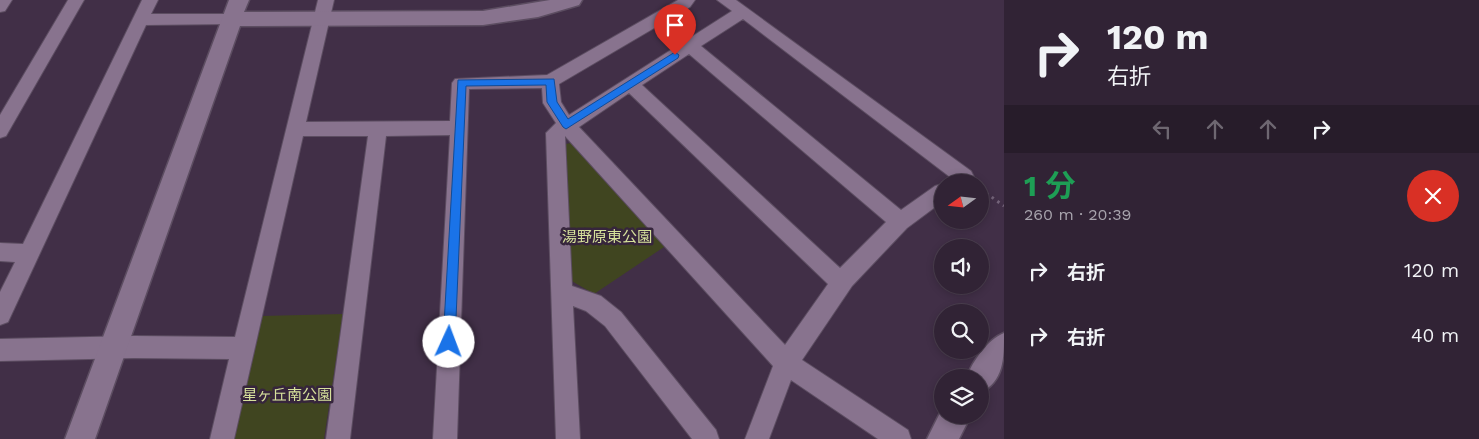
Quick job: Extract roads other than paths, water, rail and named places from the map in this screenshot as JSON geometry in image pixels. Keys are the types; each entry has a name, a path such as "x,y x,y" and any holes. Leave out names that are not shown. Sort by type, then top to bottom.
{"street":[{"path":"0,6 4,0"},
{"path":"0,131 76,0"},
{"path":"0,315 150,0"},
{"path":"141,20 235,10 324,9 483,18 538,10 572,0"},
{"path":"445,439 461,83 550,82 686,0"},
{"path":"725,0 743,11 959,174"},
{"path":"222,439 324,9"},
{"path":"80,439 235,10"},
{"path":"568,439 555,133 743,11"},
{"path":"690,46 900,222"},
{"path":"550,82 552,102 566,125 786,364 899,439"},
{"path":"630,84 841,283"},
{"path":"295,129 458,128"},
{"path":"338,439 378,129"},
{"path":"757,439 786,364 841,283 900,222 934,198"},
{"path":"0,252 30,253"},
{"path":"562,292 593,303 613,319 706,439"},
{"path":"0,350 113,347 243,348"},
{"path":"987,369 1004,347"},
{"path":"942,439 951,424"}],"park label":[{"name":"湯野原東公園","path":"607,237"},
{"name":"星ヶ丘南公園","path":"287,395"}]}
